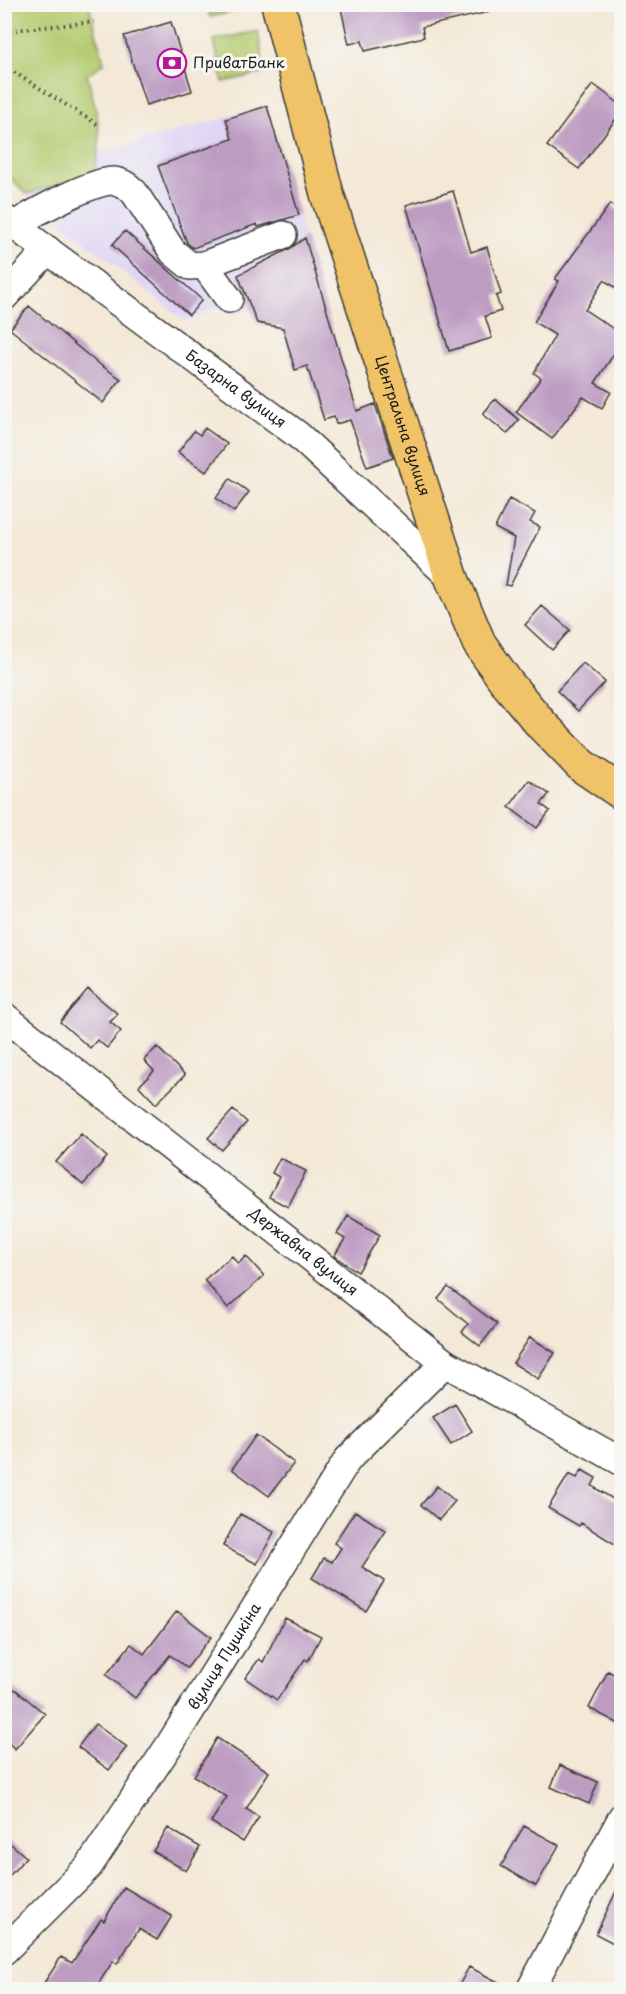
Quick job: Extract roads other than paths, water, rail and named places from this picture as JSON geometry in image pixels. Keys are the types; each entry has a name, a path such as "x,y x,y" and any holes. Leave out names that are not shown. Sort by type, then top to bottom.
{"main road":[{"name":"Центральна вулиця","path":"278,4 327,194 452,579 478,643 542,725 582,766 621,793"}],"street":[{"path":"9,221 113,181 127,185 134,192 180,260 190,266 204,265 283,235"},
{"name":"Базарна вулиця","path":"9,221 298,435 452,579"},
{"path":"4,297 48,250"},
{"path":"204,265 229,299"},
{"name":"Державна вулиця","path":"4,1016 445,1363 621,1462"},
{"name":"вулиця Пушкіна","path":"4,1951 89,1866 176,1734 348,1460 445,1363"},
{"path":"530,1989 621,1817"}],"place":[{"name":"ПриватБанк","path":"172,63"}]}
